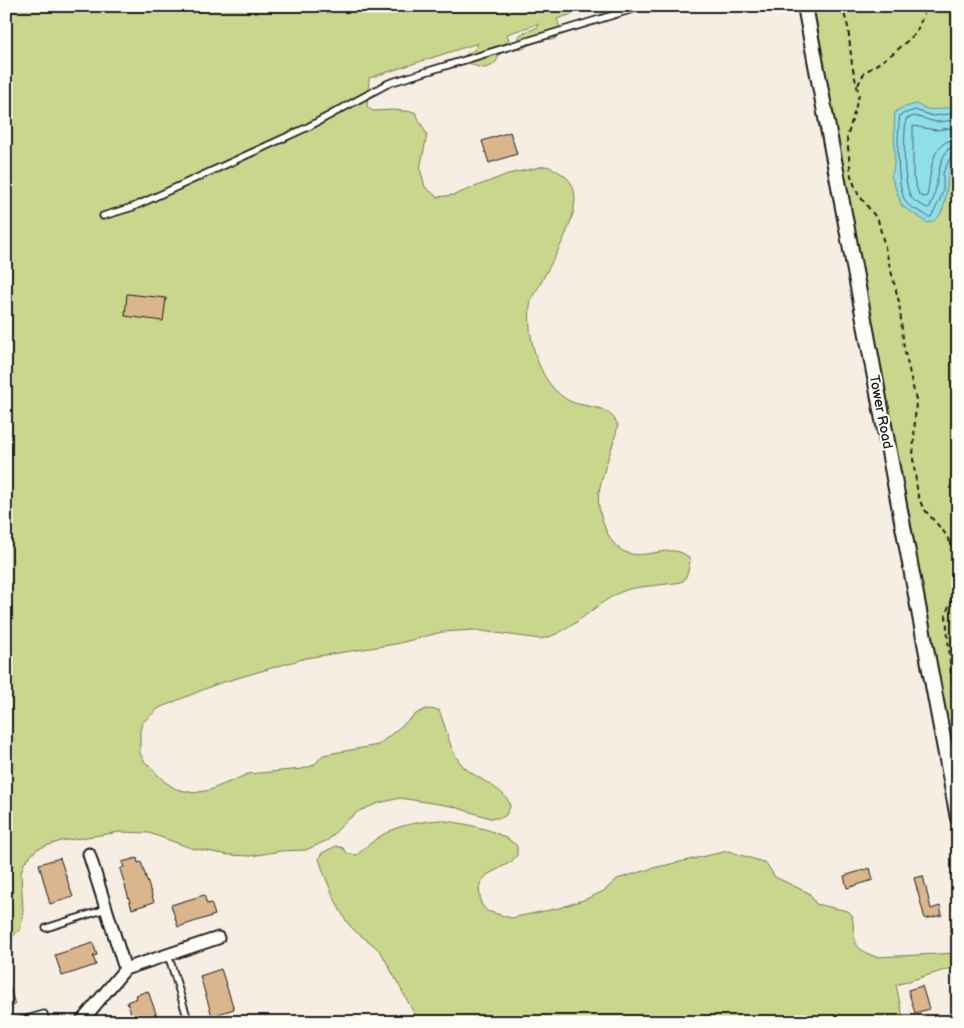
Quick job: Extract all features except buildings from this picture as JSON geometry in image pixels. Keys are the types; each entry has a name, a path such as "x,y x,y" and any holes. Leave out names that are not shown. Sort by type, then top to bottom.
{"street":[{"name":"Tower Road","path":"805,6 958,818"},
{"path":"89,854 125,969"},
{"path":"80,1021 108,991 125,969 218,938"}],"lane":[{"path":"103,216 133,206 308,126 389,83 479,58 644,6"},
{"path":"46,928 106,909"},
{"path":"168,954 188,1020"},
{"path":"16,1022 44,1014 46,1022"}],"path":[{"path":"842,6 848,27 852,65 858,95 856,109 847,138 848,160 854,187 875,213 881,227 898,302 904,348 916,400 912,446 917,490 923,508 944,532 956,553 957,581 946,615 951,674 958,714"},
{"path":"857,87 864,73 895,52 916,33 922,13 927,6"}],"green space":[{"path":"6,6 596,6 557,19 560,32 557,37 550,40 547,37 533,41 523,49 520,49 518,39 521,34 538,27 538,24 507,34 510,43 501,52 496,62 488,67 476,66 464,60 464,56 474,50 478,43 369,78 367,107 373,111 415,112 427,135 420,169 425,187 437,197 454,195 508,174 545,166 562,174 571,184 575,196 569,227 531,300 530,326 535,355 547,380 556,391 573,402 608,412 618,425 598,496 601,517 613,542 623,551 635,554 681,552 690,559 688,571 683,581 626,590 604,601 574,624 552,636 540,639 474,630 442,632 396,644 306,658 217,684 159,708 142,723 140,731 140,753 144,761 165,782 176,789 194,793 210,790 248,774 302,769 314,765 323,755 378,745 416,714 426,709 439,710 459,761 469,771 504,796 510,807 506,815 501,818 490,818 451,806 400,798 379,803 359,811 347,820 328,840 306,850 281,851 251,856 229,855 191,848 149,833 120,832 61,841 37,849 24,863 21,873 23,911 21,928 6,944"},
{"path":"804,6 958,6 958,818"},
{"path":"440,820 470,825 490,831 517,846 517,855 511,862 487,875 479,888 481,904 487,911 511,918 559,908 586,899 604,891 617,879 653,868 728,851 766,863 775,877 809,893 816,904 848,911 852,915 855,941 867,953 876,957 958,953 958,966 896,985 904,1022 419,1022 382,954 375,946 354,930 346,920 332,894 319,858 322,853 336,846 343,848 347,853 357,855 385,833 415,823"}],"water":[{"path":"916,104 934,110 958,109 958,147 949,174 946,197 939,216 928,223 902,206 891,176 894,165 895,113 899,109"}]}
